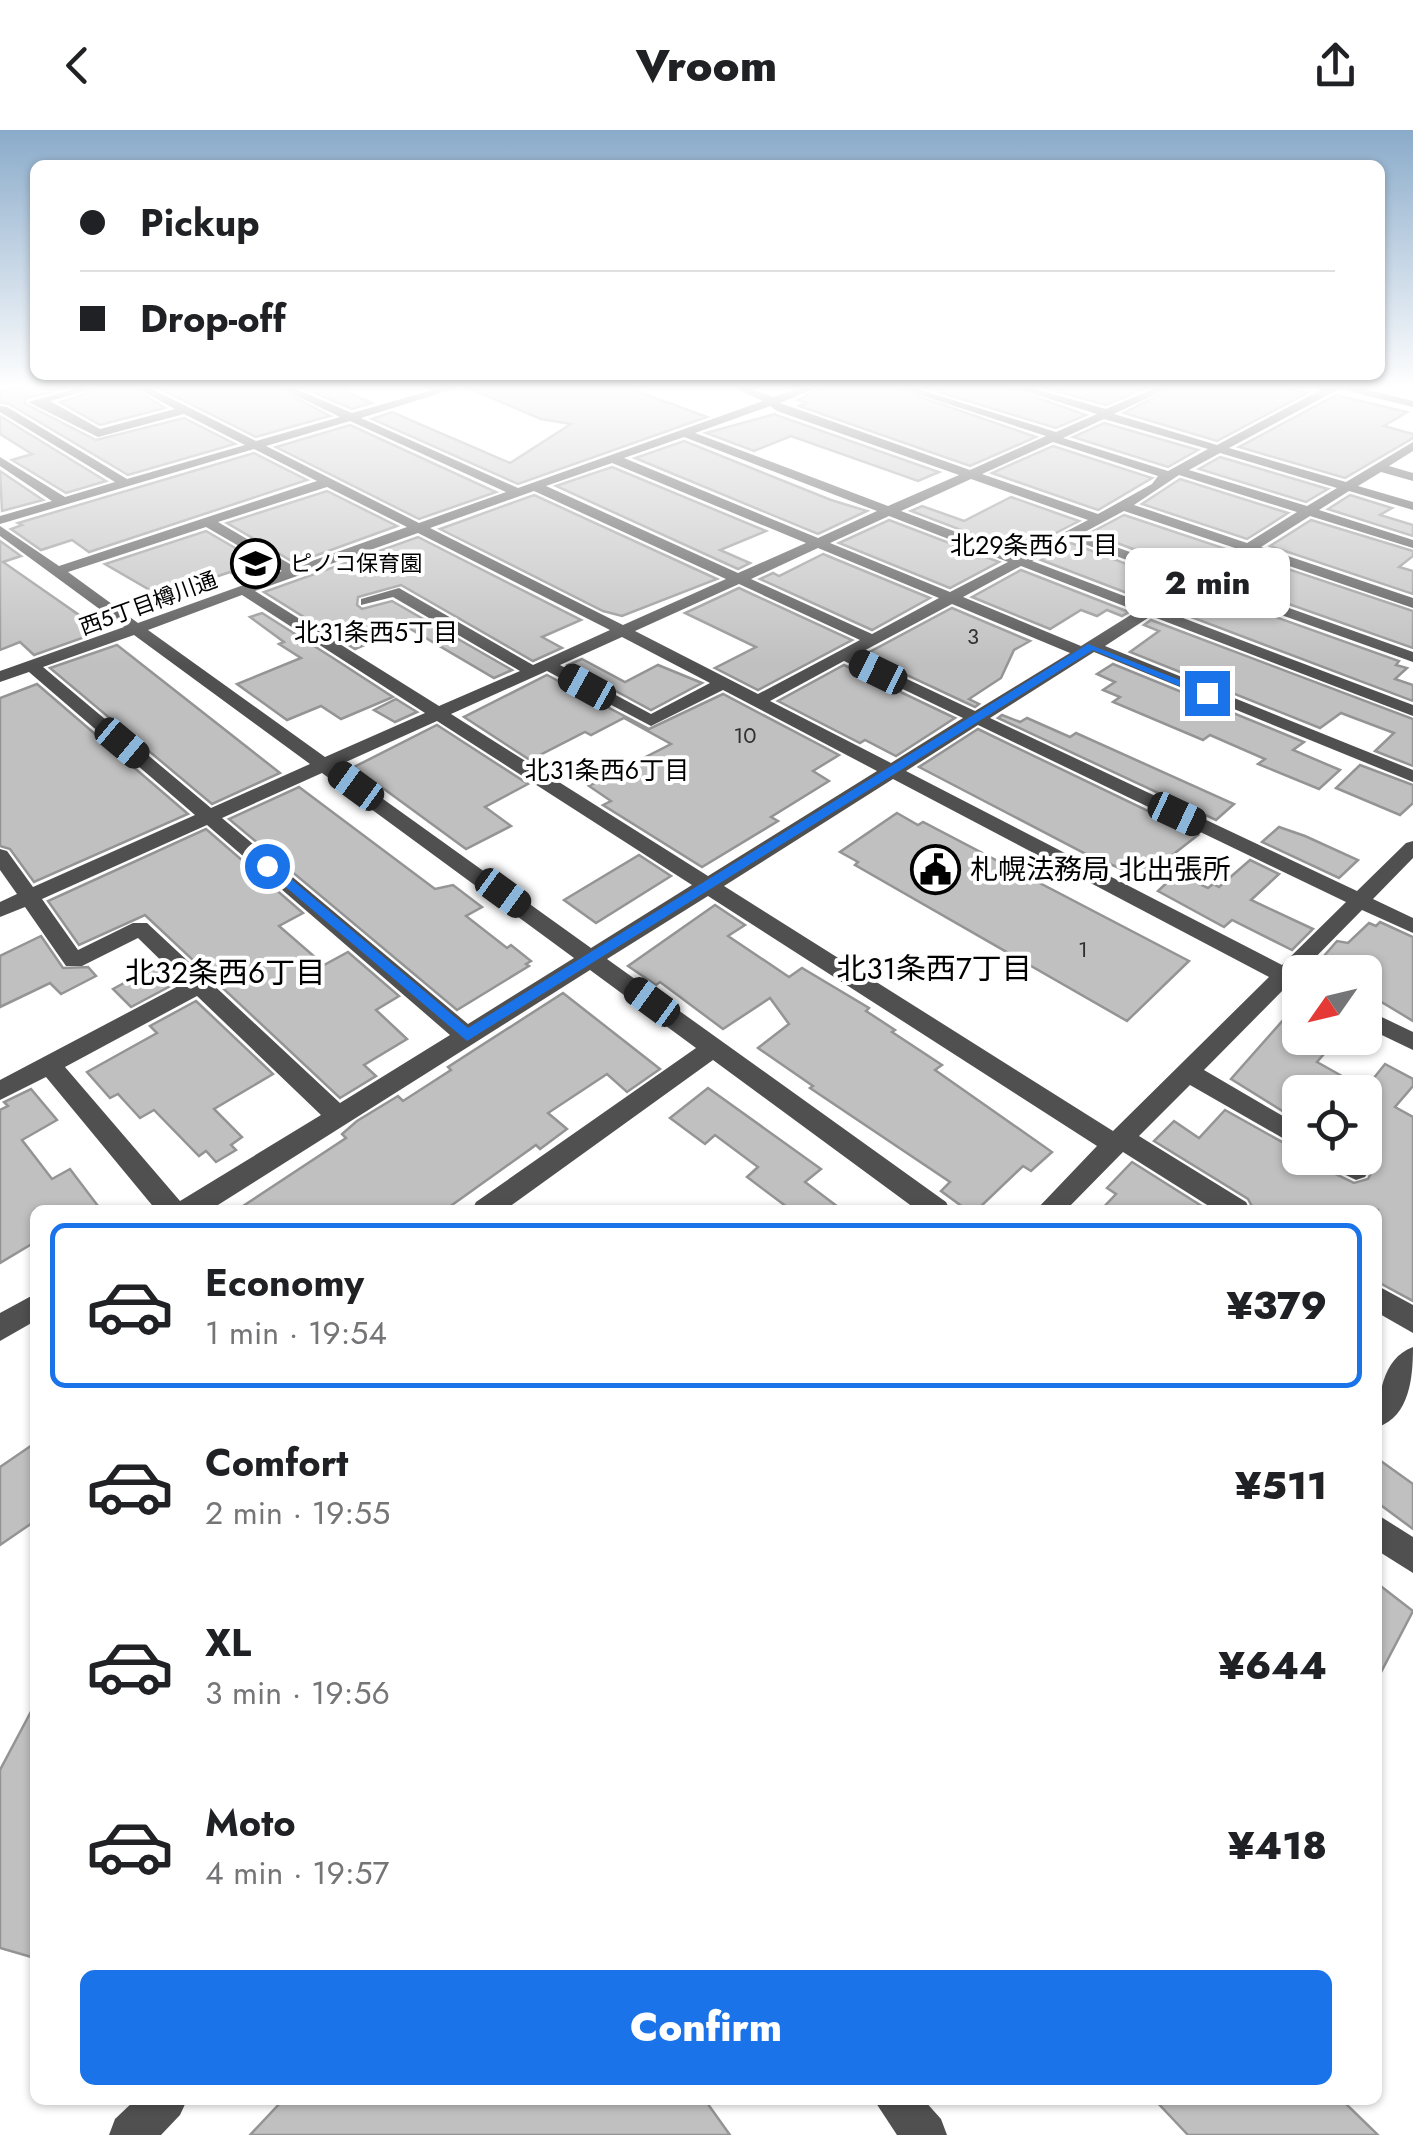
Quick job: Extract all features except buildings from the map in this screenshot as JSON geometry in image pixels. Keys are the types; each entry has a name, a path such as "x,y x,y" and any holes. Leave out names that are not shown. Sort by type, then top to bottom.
{"street":[{"path":"27,479 62,502"},
{"path":"117,479 125,483"},
{"path":"0,520 140,479"},
{"path":"321,479 1282,975"},
{"path":"487,479 517,492"},
{"name":"西5丁目樽川通","path":"0,677 555,479"},
{"path":"662,479 950,598 1413,778"},
{"path":"803,479 1413,711"},
{"path":"0,910 959,479"},
{"path":"982,479 1099,519"},
{"path":"758,701 1159,486 1161,479"},
{"path":"1195,479 1413,544"},
{"path":"1323,479 1413,506"},
{"path":"196,1205 1360,479"},
{"path":"57,571 328,482"},
{"path":"535,486 871,639"},
{"path":"1122,506 1413,604"},
{"path":"208,522 294,572"},
{"path":"0,530 930,1205"},
{"path":"1069,534 1413,657"},
{"path":"244,590 1118,1141 1228,1205"},
{"path":"366,602 394,591 651,722 723,683"},
{"path":"842,654 1413,926"},
{"path":"32,666 467,1036"},
{"path":"1313,955 1359,900 1413,846"},
{"path":"0,855 74,961 140,928 338,1116"},
{"path":"0,1091 199,985"},
{"path":"1054,1205 1187,1072 1282,989"},
{"path":"1382,1026 1413,1042"},
{"path":"491,1205 714,1047"},
{"path":"50,1065 168,1205"},
{"path":"1187,1072 1282,1127"},
{"path":"1382,1301 1413,1320"},
{"path":"0,1328 30,1309"},
{"path":"1382,1408 1413,1360"},
{"path":"1382,1534 1413,1557"},
{"path":"130,2135 161,2105"},
{"path":"900,2105 925,2135"}],"place":[{"name":"ピノコ保育園","path":"255,563"},
{"name":"札幌法務局 北出張所","path":"935,869"}],"district":[{"name":"北29条西6丁目","path":"1034,545"},
{"name":"北31条西5丁目","path":"376,632"},
{"name":"北31条西6丁目","path":"607,770"},
{"name":"北31条西7丁目","path":"934,968"},
{"name":"北32条西6丁目","path":"225,972"}],"route":[{"path":"267,866 467,1036 1092,646 1207,693"}]}
